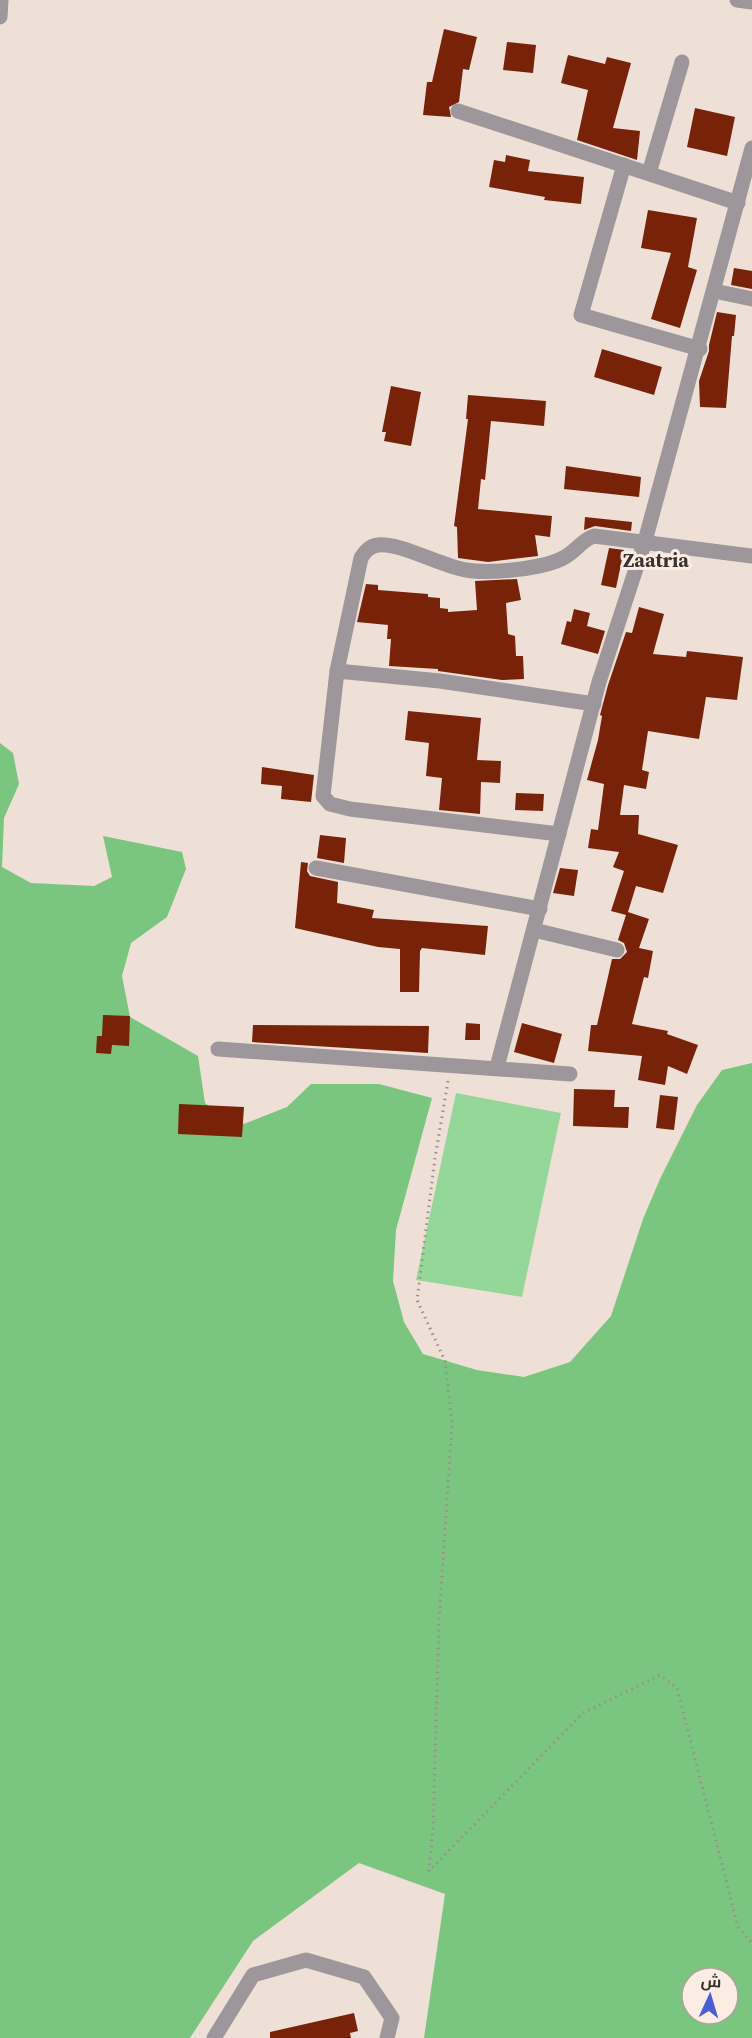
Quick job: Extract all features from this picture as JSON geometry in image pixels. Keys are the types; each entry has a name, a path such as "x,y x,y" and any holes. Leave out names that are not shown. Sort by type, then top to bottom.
{"street":[{"path":"0,17 1,0"},
{"path":"737,0 752,2"},
{"path":"649,173 682,62"},
{"path":"458,111 738,203"},
{"path":"497,1067 594,704 645,541 752,148"},
{"path":"624,165 581,315 699,348"},
{"path":"714,291 752,299"},
{"path":"559,834 350,809 330,804 323,796 337,671 361,558 367,549 379,545 397,548 468,571 542,565 565,557 585,539 594,536 752,556"},
{"path":"337,671 440,681 594,704"},
{"path":"316,867 540,909"},
{"path":"534,930 617,950"},
{"path":"218,1049 497,1067 570,1074"},
{"path":"214,2038 253,1976 306,1960 364,1977 392,2018 387,2038"}],"path":[{"path":"451,1065 435,1158 417,1300 445,1360 452,1424 438,1621 433,1828 429,1871 583,1713 660,1675 676,1688 738,1927 752,1943"}],"green space":[{"path":"0,743 13,753 19,784 4,818 2,867 31,883 94,886 112,877 103,836 182,852 186,869 167,917 131,943 122,976 130,1017 198,1056 205,1103 236,1127 287,1107 311,1084 379,1084 432,1098 396,1230 393,1281 404,1322 423,1354 477,1370 524,1377 570,1362 611,1316 643,1219 697,1105 722,1070 752,1063 752,2038 424,2038 445,1894 359,1863 253,1941 190,2038 0,2038"},
{"path":"456,1093 561,1113 522,1297 416,1280"}],"building":[{"path":"444,29 477,37 469,70 463,69 459,102 449,107 451,117 423,115 427,82 432,82"},
{"path":"507,42 536,45 533,73 503,70"},
{"path":"568,55 605,64 607,57 631,63 613,128 640,131 637,160 577,140 588,90 561,83"},
{"path":"695,108 735,117 727,156 687,147"},
{"path":"506,155 530,160 528,171 584,177 581,204 544,200 545,197 489,187 494,160 505,162"},
{"path":"648,210 697,218 688,267 697,270 680,328 651,319 671,253 641,248"},
{"path":"734,268 752,271 752,289 731,285"},
{"path":"717,312 736,315 726,408 700,407 699,381 709,351"},
{"path":"602,349 662,367 654,395 594,377"},
{"path":"391,386 421,392 411,446 384,441 386,432 382,432"},
{"path":"468,395 546,401 544,426 491,421 485,480 481,479 478,509 552,516 550,537 535,535 538,556 488,562 458,558 457,527 454,526 468,419 466,419"},
{"path":"566,466 641,477 639,497 564,489"},
{"path":"585,517 632,522 631,531 595,526 584,530"},
{"path":"609,548 624,550 616,588 601,585"},
{"path":"517,579 521,600 506,603 508,634 515,636 516,656 523,656 524,679 502,680 438,671 438,669 389,666 391,639 387,639 388,625 357,622 366,584 378,585 378,590 428,594 428,597 440,598 440,608 448,609 448,612 477,610 475,581"},
{"path":"639,607 664,614 653,654 686,657 687,651 743,657 737,700 706,697 699,739 648,731 642,770 649,772 646,789 624,785 620,815 639,815 638,834 678,845 663,893 636,886 628,912 649,919 639,948 653,951 648,978 644,977 632,1024 668,1031 667,1034 698,1045 687,1074 668,1066 665,1085 638,1080 642,1056 588,1051 591,1025 597,1025 612,959 620,959 627,952 624,943 618,940 626,915 611,911 624,871 613,867 619,852 588,848 591,829 598,830 604,784 587,780 598,740 602,716 600,715 608,685 626,632 632,633"},
{"path":"574,609 590,613 587,626 605,631 598,654 561,644 567,621 571,622"},
{"path":"408,711 481,718 477,760 501,761 500,783 481,782 480,814 439,810 442,778 426,776 429,743 405,740"},
{"path":"262,767 314,775 311,802 281,799 282,786 261,784"},
{"path":"516,793 544,794 543,811 515,810"},
{"path":"320,835 346,838 344,863 317,858"},
{"path":"301,862 308,863 307,871 310,876 338,882 337,903 374,910 372,918 488,926 485,955 422,948 419,992 400,992 400,949 378,947 295,928"},
{"path":"560,868 578,870 574,896 553,893"},
{"path":"103,1015 130,1016 129,1046 112,1045 111,1054 96,1053 97,1036 102,1036"},
{"path":"466,1023 480,1024 480,1040 465,1040"},
{"path":"522,1023 562,1034 554,1063 514,1052"},
{"path":"253,1025 429,1026 428,1053 252,1042"},
{"path":"574,1089 615,1090 614,1107 629,1107 628,1128 573,1126"},
{"path":"660,1095 678,1097 674,1130 656,1128"},
{"path":"179,1104 244,1107 242,1137 178,1134"},
{"path":"354,2013 358,2031 350,2033 351,2038 270,2038 270,2032"}],"district":[{"name":"Zaatria","path":"656,560"}]}
